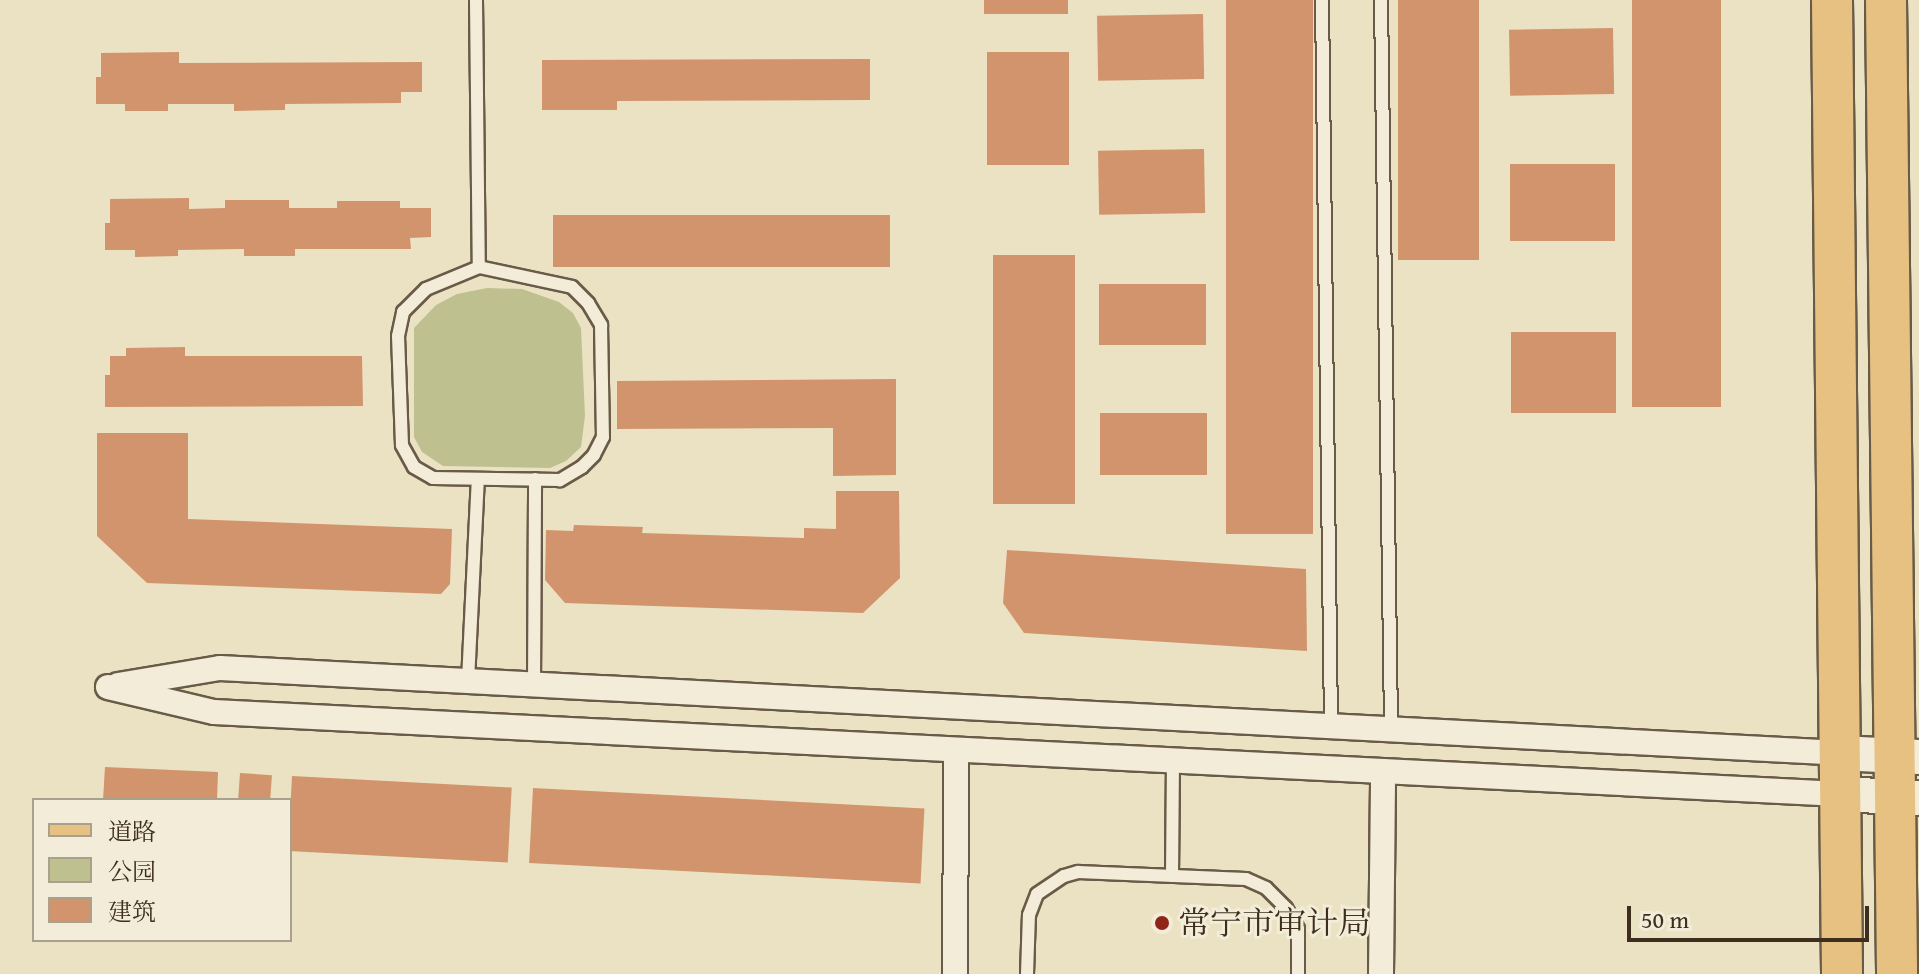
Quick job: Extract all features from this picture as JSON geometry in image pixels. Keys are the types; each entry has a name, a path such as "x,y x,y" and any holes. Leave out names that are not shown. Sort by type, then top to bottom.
{"main road":[{"path":"1832,0 1842,974"},
{"path":"1886,0 1907,756 1897,974"},
{"path":"1840,753 1907,756"},
{"path":"1840,794 1907,797"}],"street":[{"path":"1840,753 220,668 108,687 214,712 1840,794"},
{"path":"955,974 956,750"},
{"path":"1381,974 1383,771"}],"lane":[{"path":"476,0 479,267"},
{"path":"1322,0 1331,726"},
{"path":"1381,0 1391,729"},
{"path":"479,267 572,287 588,303 601,325 603,437 594,455 582,467 560,480 433,478 414,467 402,445 398,336 403,312 426,289 479,267"},
{"path":"468,681 478,479"},
{"path":"534,685 535,479"},
{"path":"1172,876 1173,760"},
{"path":"1027,974 1029,915 1037,894 1047,885 1078,872 1246,879 1266,888 1286,908 1298,929 1298,974"}],"green space":[{"path":"487,288 522,289 559,302 573,313 581,328 585,416 581,447 566,461 550,468 443,466 422,452 414,437 414,328 436,305 457,294"}],"building":[{"path":"984,0 1068,0 1068,14 984,14"},
{"path":"1226,0 1313,0 1313,534 1226,534"},
{"path":"1398,0 1479,0 1479,260 1398,260"},
{"path":"1632,0 1721,0 1721,407 1632,407"},
{"path":"1203,14 1204,79 1098,81 1097,16"},
{"path":"1613,28 1614,94 1510,96 1509,30"},
{"path":"179,52 179,63 422,62 422,92 401,92 401,103 285,104 285,110 234,111 234,104 168,104 168,111 125,111 125,104 96,104 96,77 101,77 101,53"},
{"path":"987,52 1069,52 1069,165 987,165"},
{"path":"870,59 870,100 617,101 617,110 542,110 542,60"},
{"path":"1204,149 1205,213 1099,215 1098,151"},
{"path":"1510,164 1615,164 1615,241 1510,241"},
{"path":"189,198 189,209 225,208 225,200 289,200 289,208 337,208 337,201 400,201 400,208 431,208 431,237 410,238 411,249 295,249 295,256 244,256 244,249 178,250 178,256 135,257 135,250 105,250 105,223 110,223 110,199"},
{"path":"553,215 890,215 890,267 553,267"},
{"path":"993,255 1075,255 1075,504 993,504"},
{"path":"1099,284 1206,284 1206,345 1099,345"},
{"path":"1511,332 1616,332 1616,413 1511,413"},
{"path":"185,347 185,356 362,356 363,406 105,407 105,375 110,375 110,356 126,356 126,348"},
{"path":"896,379 896,475 833,476 833,428 617,429 617,381"},
{"path":"1100,413 1207,413 1207,475 1100,475"},
{"path":"97,433 188,433 188,519 452,529 450,584 441,594 147,583 97,536"},
{"path":"836,491 899,491 900,578 863,613 565,603 545,580 546,530 573,531 574,525 643,527 642,533 804,538 804,528 836,529"},
{"path":"1007,550 1306,569 1307,651 1024,633 1003,603"},
{"path":"105,767 218,772 217,798 103,798"},
{"path":"240,773 272,775 270,798 238,798"},
{"path":"292,776 512,788 508,862 292,851"},
{"path":"533,788 924,809 921,883 529,863"}],"place":[{"name":"常宁市审计局","path":"1162,923"}]}
